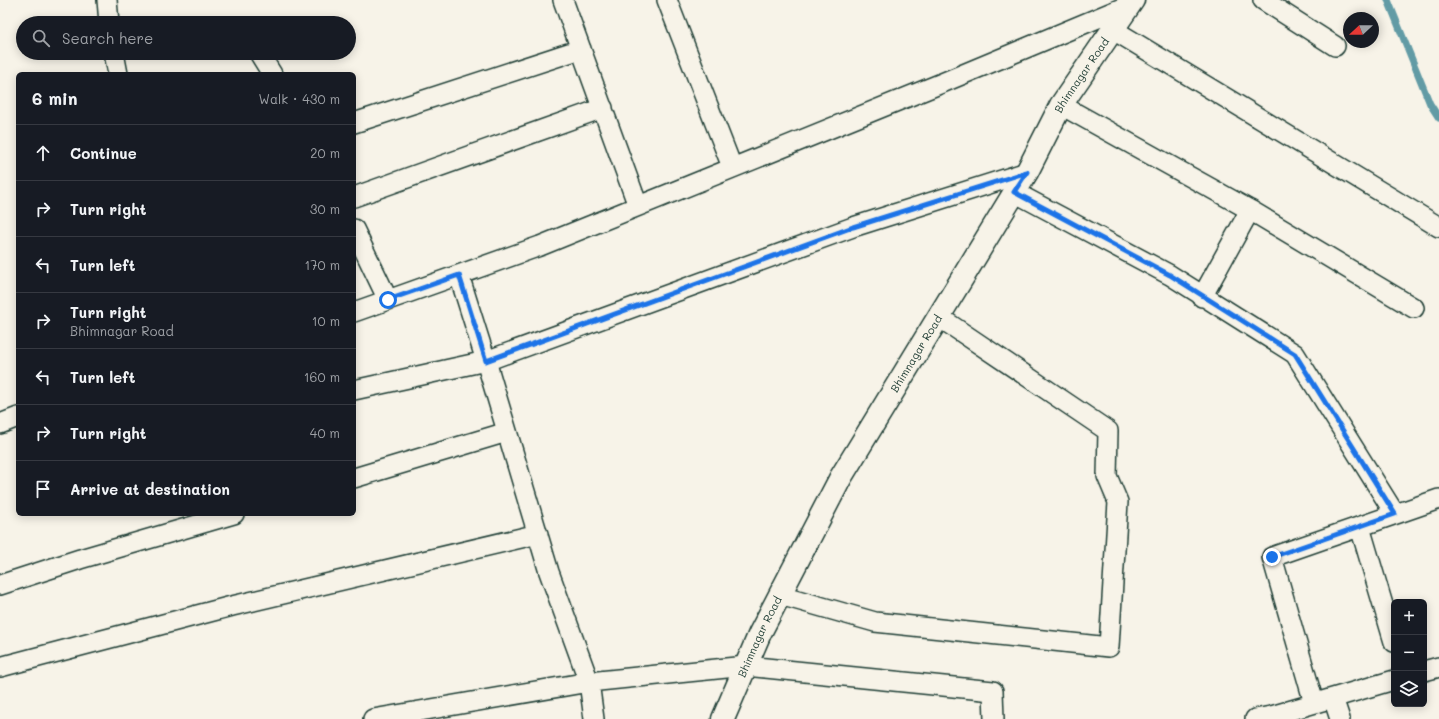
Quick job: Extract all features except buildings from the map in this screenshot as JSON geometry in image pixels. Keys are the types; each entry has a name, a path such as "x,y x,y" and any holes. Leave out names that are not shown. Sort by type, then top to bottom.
{"street":[{"path":"107,0 108,16"},
{"path":"563,0 638,206"},
{"path":"668,0 732,168"},
{"path":"1263,0 1335,46"},
{"path":"356,311 540,246 942,83 1131,2"},
{"name":"Bhimnagar Road","path":"723,719 760,633 841,477 1027,172 1061,105 1131,2"},
{"path":"1112,29 1439,227"},
{"path":"356,122 581,50"},
{"path":"115,60 118,72"},
{"path":"263,60 271,72"},
{"path":"1061,105 1250,210 1414,308"},
{"path":"356,197 603,108"},
{"path":"356,390 486,361 853,227 1027,172"},
{"path":"1014,192 1170,275 1202,297 1295,354 1395,514"},
{"path":"1202,297 1250,210"},
{"path":"356,233 388,300"},
{"path":"459,275 550,572 589,682 594,719"},
{"path":"780,594 875,622 1109,647 1118,502 1107,476 1108,431 939,317"},
{"path":"0,424 16,418"},
{"path":"356,477 507,432"},
{"path":"1314,703 1272,557 1439,499"},
{"path":"0,585 80,559 227,516"},
{"path":"1360,527 1392,635"},
{"path":"0,667 232,606 538,534"},
{"path":"373,719 589,682 746,666 993,691 994,719"},
{"path":"1427,670 1439,667"},
{"path":"1255,719 1271,716 1391,681"},
{"path":"1333,698 1340,719"}],"waterway":[{"path":"1388,0 1430,104 1439,118"}],"route":[{"path":"388,300 459,275 486,361 853,227 1027,172 1014,192 1170,275 1202,297 1295,354 1395,514 1272,557"}]}
